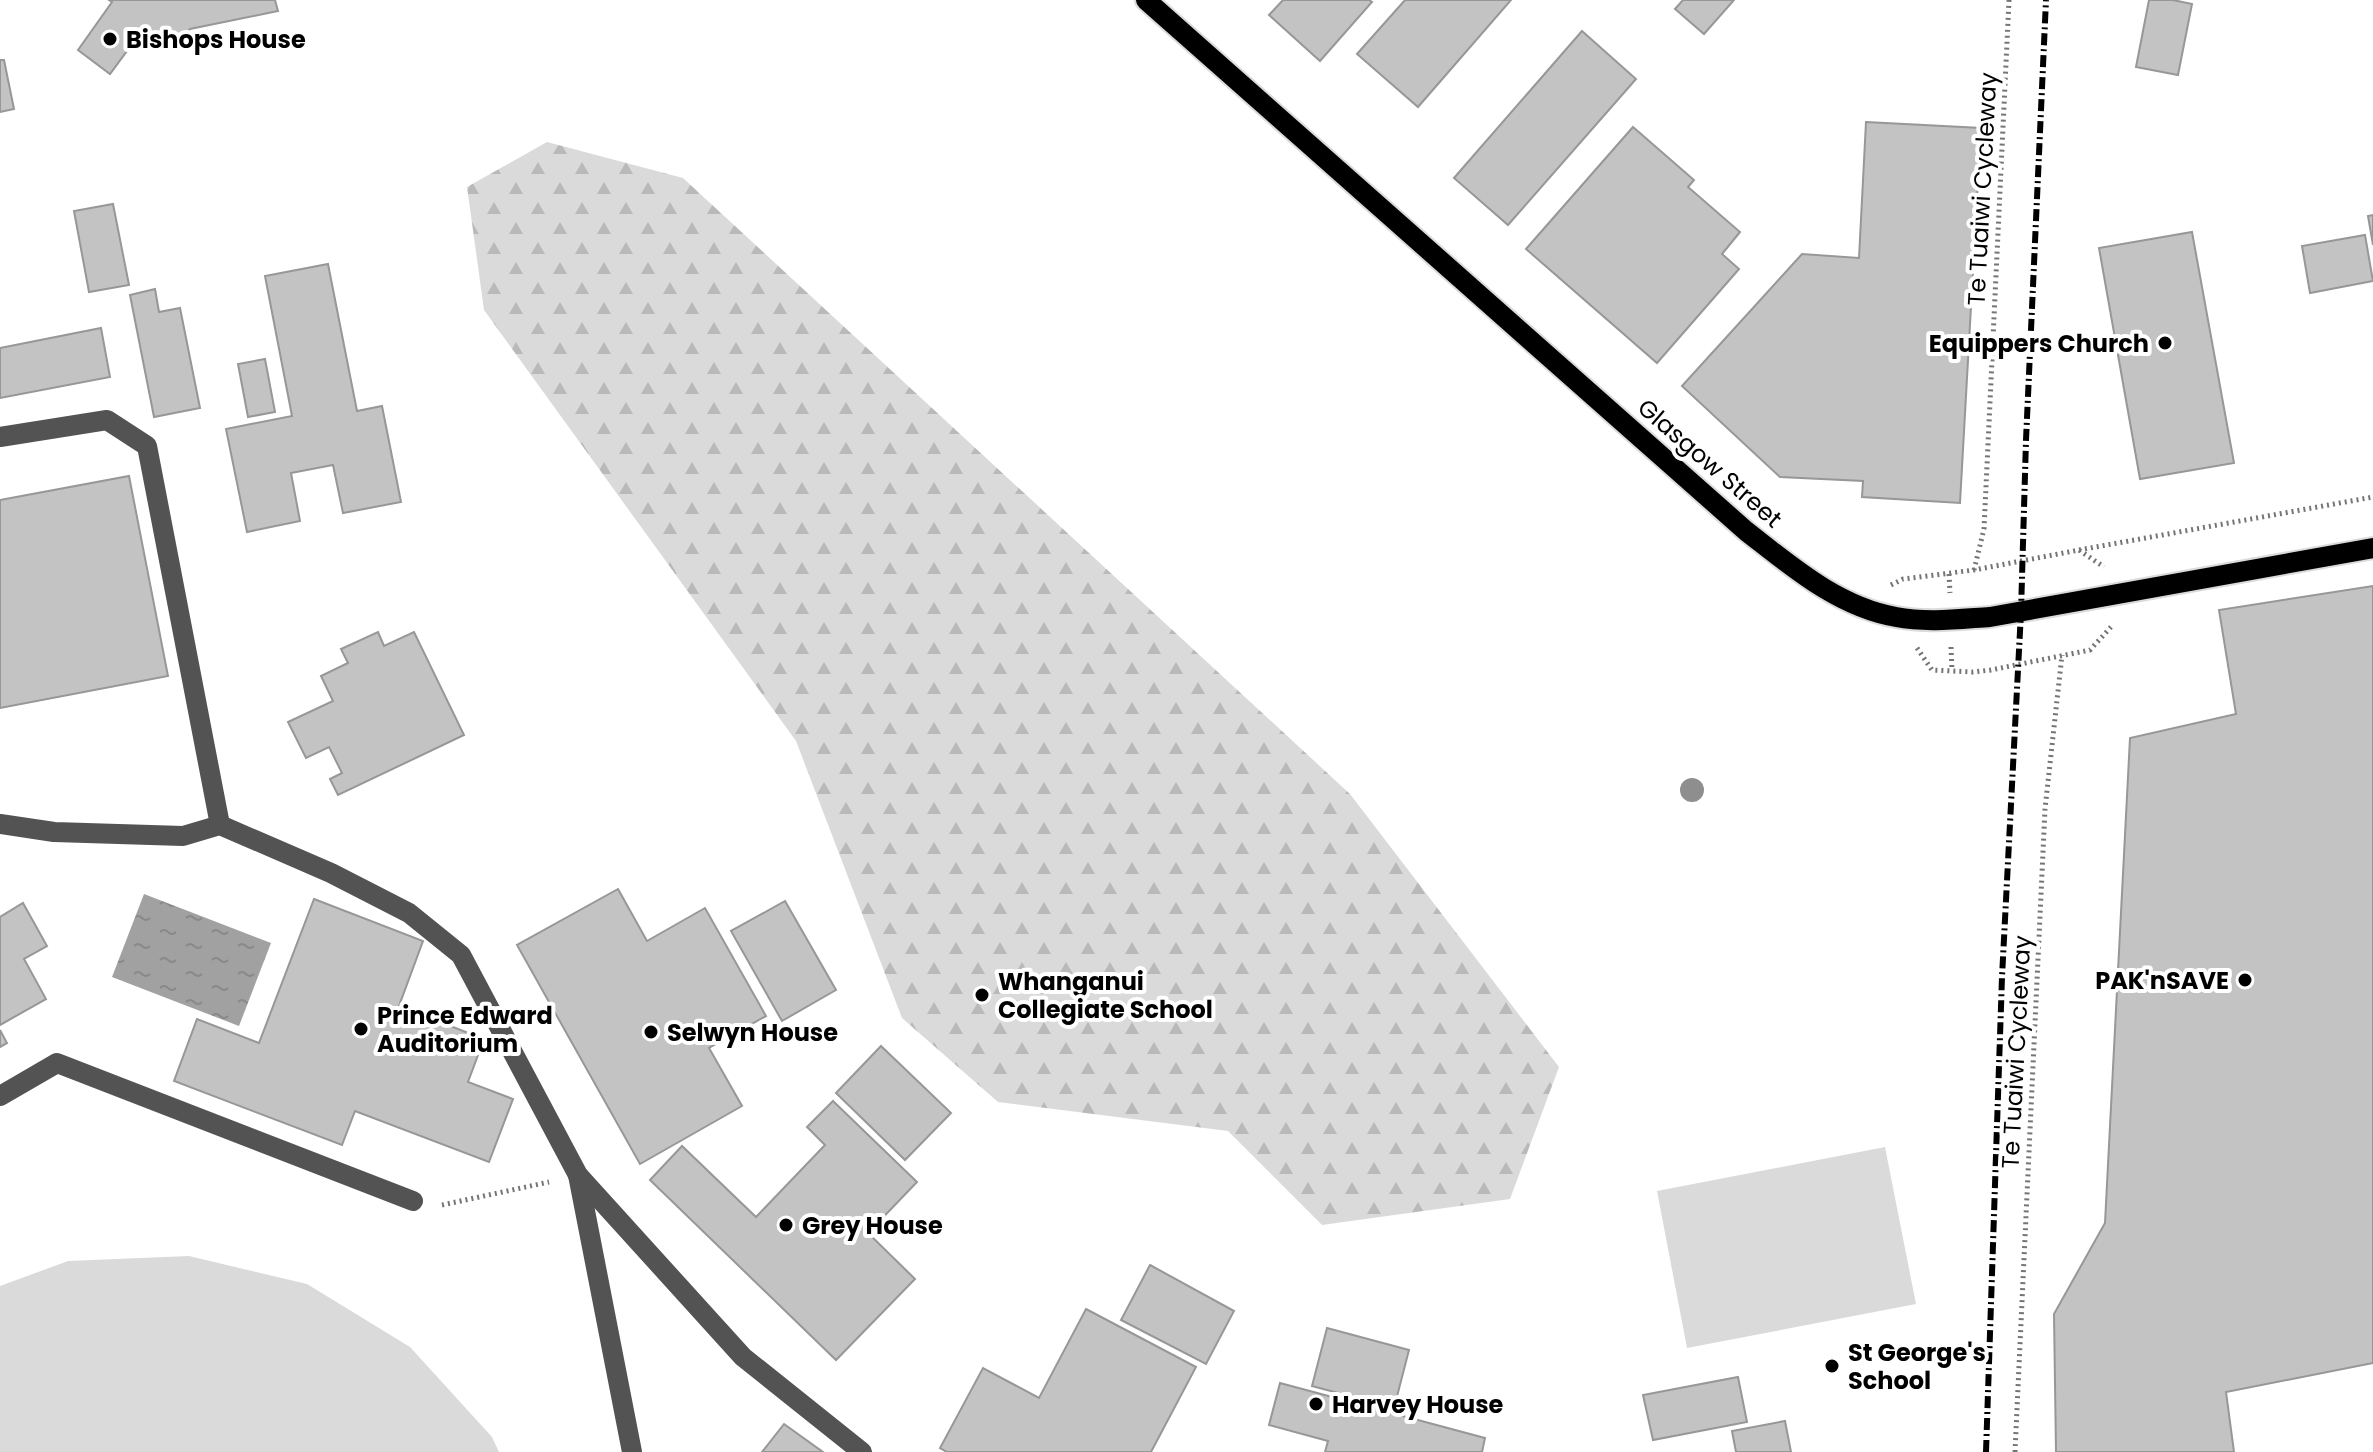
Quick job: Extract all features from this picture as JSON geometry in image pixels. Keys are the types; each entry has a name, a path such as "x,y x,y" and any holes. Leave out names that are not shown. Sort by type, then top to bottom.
{"main road":[{"name":"Glasgow Street","path":"1146,0 1746,531 1819,586 1865,608 1896,617 1938,620 1990,617 2373,548"}],"lane":[{"path":"0,437 107,420 147,446 220,825"},
{"path":"0,824 54,832 183,836 220,825 331,873 409,913 461,955 578,1175 743,1357 862,1452"},
{"path":"0,1096 57,1063 413,1201"},
{"path":"578,1175 632,1452"}],"path":[{"name":"Te Tuaiwi Cycleway","path":"1974,570 1984,529 2009,0"},
{"path":"1891,584 1903,579 1974,570 2373,497"},
{"path":"2079,550 2090,558"},
{"path":"1949,574 1950,584"},
{"path":"1927,662 1932,670 1991,670 2090,650 2101,637"},
{"name":"Te Tuaiwi Cycleway","path":"2015,1452 2045,809 2062,655"},
{"path":"1951,662 1952,671"},
{"path":"413,1201 438,1205 578,1175"}],"green space":[{"path":"547,142 683,178 1350,794 1559,1067 1510,1199 1322,1225 1228,1131 998,1102 902,1018 796,741 484,310 467,187"},
{"path":"1885,1147 1916,1304 1687,1348 1657,1191"},
{"path":"189,1256 307,1284 410,1347 492,1437 499,1452 0,1452 0,1286 68,1261"}],"water":[{"path":"144,894 271,943 239,1026 112,977"}],"building":[{"name":"Bishops House","path":"109,0 275,0 278,11 190,29 174,49 144,28 110,74 78,50 112,2"},
{"path":"1283,0 1372,2 1320,61 1269,15"},
{"path":"1405,0 1511,0 1418,107 1357,54"},
{"path":"1683,0 1734,0 1704,34 1675,9"},
{"path":"2149,0 2192,4 2178,75 2136,67"},
{"path":"1582,31 1636,79 1508,225 1454,178"},
{"path":"0,60 4,60 14,109 0,112"},
{"path":"1866,122 1981,128 1960,503 1862,497 1863,481 1780,477 1682,386 1802,254 1859,258"},
{"path":"1633,127 1694,180 1688,187 1740,232 1722,254 1739,269 1657,363 1526,249"},
{"path":"113,204 129,285 89,292 74,211"},
{"path":"2373,215 2373,245 2368,216"},
{"path":"2192,232 2234,463 2140,479 2099,248"},
{"path":"2365,235 2373,281 2310,293 2302,246"},
{"path":"328,264 357,411 382,406 401,502 343,513 333,465 291,473 300,521 247,532 226,429 292,416 265,276"},
{"path":"155,289 159,312 180,308 200,408 154,417 130,295"},
{"path":"101,328 110,377 0,398 0,348"},
{"path":"265,359 275,412 248,417 238,364"},
{"path":"129,476 168,676 0,708 0,500"},
{"name":"PAK'nSAVE","path":"2373,586 2373,1363 2226,1392 2234,1452 2056,1452 2054,1314 2105,1223 2130,738 2236,714 2219,610"},
{"path":"378,632 384,646 414,632 464,735 338,795 330,779 342,773 329,747 306,758 288,722 333,701 321,676 348,663 341,649"},
{"name":"Selwyn House","path":"618,889 647,941 705,908 766,1016 709,1048 742,1106 640,1164 517,945"},
{"name":"Prince Edward Auditorium","path":"314,899 423,941 399,1006 484,1039 468,1082 513,1099 489,1162 355,1111 342,1145 174,1081 197,1019 259,1043"},
{"path":"785,901 836,990 782,1021 731,931"},
{"path":"23,903 47,946 24,959 46,999 0,1025 0,917"},
{"path":"0,1030 7,1043 0,1047"},
{"path":"881,1046 951,1113 905,1160 836,1093"},
{"name":"Grey House","path":"833,1101 917,1182 868,1233 915,1279 836,1360 650,1180 682,1146 756,1217 825,1145 807,1127"},
{"path":"1150,1265 1234,1311 1206,1364 1121,1320"},
{"path":"1086,1309 1196,1367 1151,1452 947,1452 940,1448 983,1368 1039,1398"},
{"path":"1327,1328 1409,1350 1394,1408 1312,1386"},
{"path":"1738,1377 1747,1422 1653,1440 1643,1395"},
{"name":"Harvey House","path":"1280,1383 1485,1438 1482,1452 1325,1452 1328,1441 1269,1425"},
{"path":"1785,1421 1791,1452 1736,1452 1732,1431"},
{"path":"784,1424 823,1452 762,1452"}],"railway":[{"path":"1986,1452 2002,977 2021,612 2046,0"}],"place":[{"name":"Bishops House","path":"110,39"},
{"name":"Equippers Church","path":"2165,343"},
{"name":"PAK'nSAVE","path":"2245,980"},
{"name":"Whanganui Collegiate School","path":"982,995"},
{"name":"Prince Edward Auditorium","path":"361,1029"},
{"name":"Selwyn House","path":"651,1032"},
{"name":"Grey House","path":"786,1225"},
{"name":"St George's School","path":"1832,1366"},
{"name":"Harvey House","path":"1316,1404"}]}
